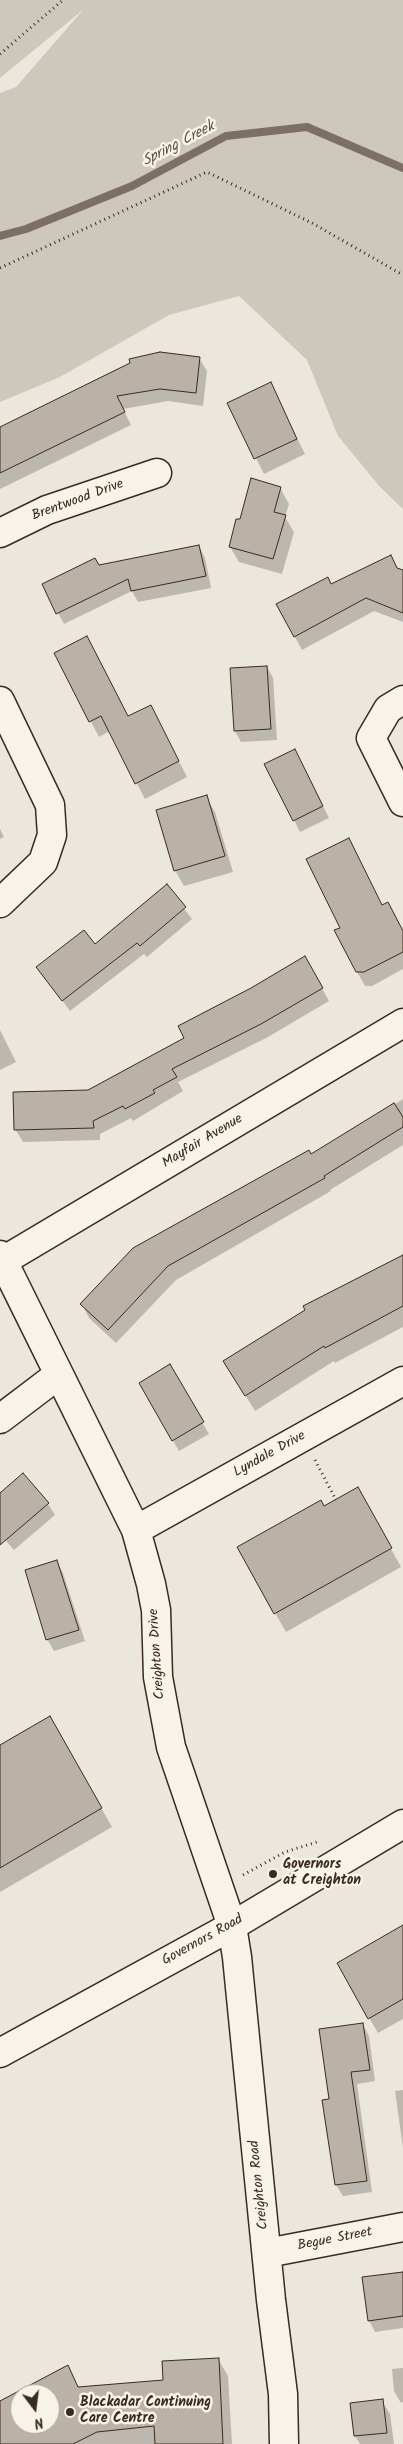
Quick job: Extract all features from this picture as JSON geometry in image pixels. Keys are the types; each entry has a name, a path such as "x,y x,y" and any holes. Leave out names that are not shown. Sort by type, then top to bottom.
{"street":[{"name":"Brentwood Drive","path":"0,533 48,510 157,473"},
{"path":"0,701 50,806 52,835 43,862 0,903"},
{"path":"395,704 371,738 403,802"},
{"name":"Mayfair Avenue","path":"1,1258 403,1023"},
{"name":"Creighton Drive","path":"1,1258 136,1530 156,1610 158,1677 171,1747 232,1926"},
{"path":"0,1419 58,1376"},
{"name":"Lyndale Drive","path":"136,1530 403,1380"},
{"name":"Governors Road","path":"0,2054 232,1926 403,1824"},
{"name":"Creighton Road","path":"232,1926 283,2394 284,2444"},
{"name":"Begue Street","path":"267,2253 403,2226"}],"path":[{"path":"0,54 63,0"},
{"path":"0,268 207,172 312,223 403,275"},
{"path":"303,1436 336,1500"},
{"path":"248,1872 285,1852 320,1841"}],"shaded area":[{"path":"0,0 403,0 403,509 380,487 338,436 307,360 239,296 169,315 60,377 0,402 0,93 16,87 83,10 0,78"}],"building":[{"path":"160,352 200,357 196,393 160,389 117,396 125,412 0,473 0,427 130,363 129,359"},
{"path":"271,382 297,439 254,459 227,403"},
{"path":"251,478 281,487 274,512 286,515 273,559 229,547 236,519 240,519"},
{"path":"199,545 206,576 131,591 128,579 56,614 42,584 95,558 99,565"},
{"path":"391,555 397,568 403,570 403,613 366,598 294,637 276,604 328,577 331,584"},
{"path":"87,636 128,716 151,705 179,761 135,784 101,716 89,722 54,653"},
{"path":"267,666 271,729 234,731 230,668"},
{"path":"295,749 323,806 293,821 264,764"},
{"path":"207,795 225,856 174,871 156,810"},
{"path":"349,838 382,905 388,902 403,931 403,952 364,972 356,972 334,930 340,928 306,859"},
{"path":"167,884 186,907 140,946 137,943 62,1001 36,967 84,930 95,944"},
{"path":"305,956 323,988 261,1024 172,1069 177,1077 153,1090 155,1093 125,1109 123,1106 93,1121 94,1128 14,1130 13,1092 88,1090 184,1038 178,1026 251,988"},
{"path":"394,1103 403,1117 403,1127 324,1176 325,1178 168,1266 108,1330 80,1304 133,1248 309,1150 311,1154"},
{"path":"403,1255 403,1306 325,1348 324,1346 245,1396 223,1361 305,1310 303,1306"},
{"path":"170,1364 204,1422 172,1441 139,1383"},
{"path":"23,1473 49,1503 0,1545 0,1493"},
{"path":"358,1487 392,1548 274,1614 237,1547 321,1500 324,1506"},
{"path":"57,1560 79,1630 46,1640 25,1570"},
{"path":"50,1716 102,1808 0,1868 0,1745"},
{"path":"403,1925 403,1999 368,2019 337,1963"},
{"path":"363,2023 370,2070 351,2072 367,2181 335,2185 322,2100 329,2099 319,2029"},
{"path":"403,2272 403,2316 368,2321 362,2277"},
{"path":"219,2358 223,2444 155,2444 154,2426 97,2432 73,2444 0,2444 0,2401 10,2396 10,2434 60,2434 60,2384 32,2384 68,2365 78,2387 163,2380 162,2361"},
{"path":"383,2399 387,2433 354,2436 350,2403"}],"waterway":[{"name":"Spring Creek","path":"0,236 26,229 132,186 226,136 307,127 403,168"}],"place":[{"name":"Governors at Creighton","path":"273,1874"},
{"name":"Blackadar Continuing Care Centre","path":"70,2412"}]}
